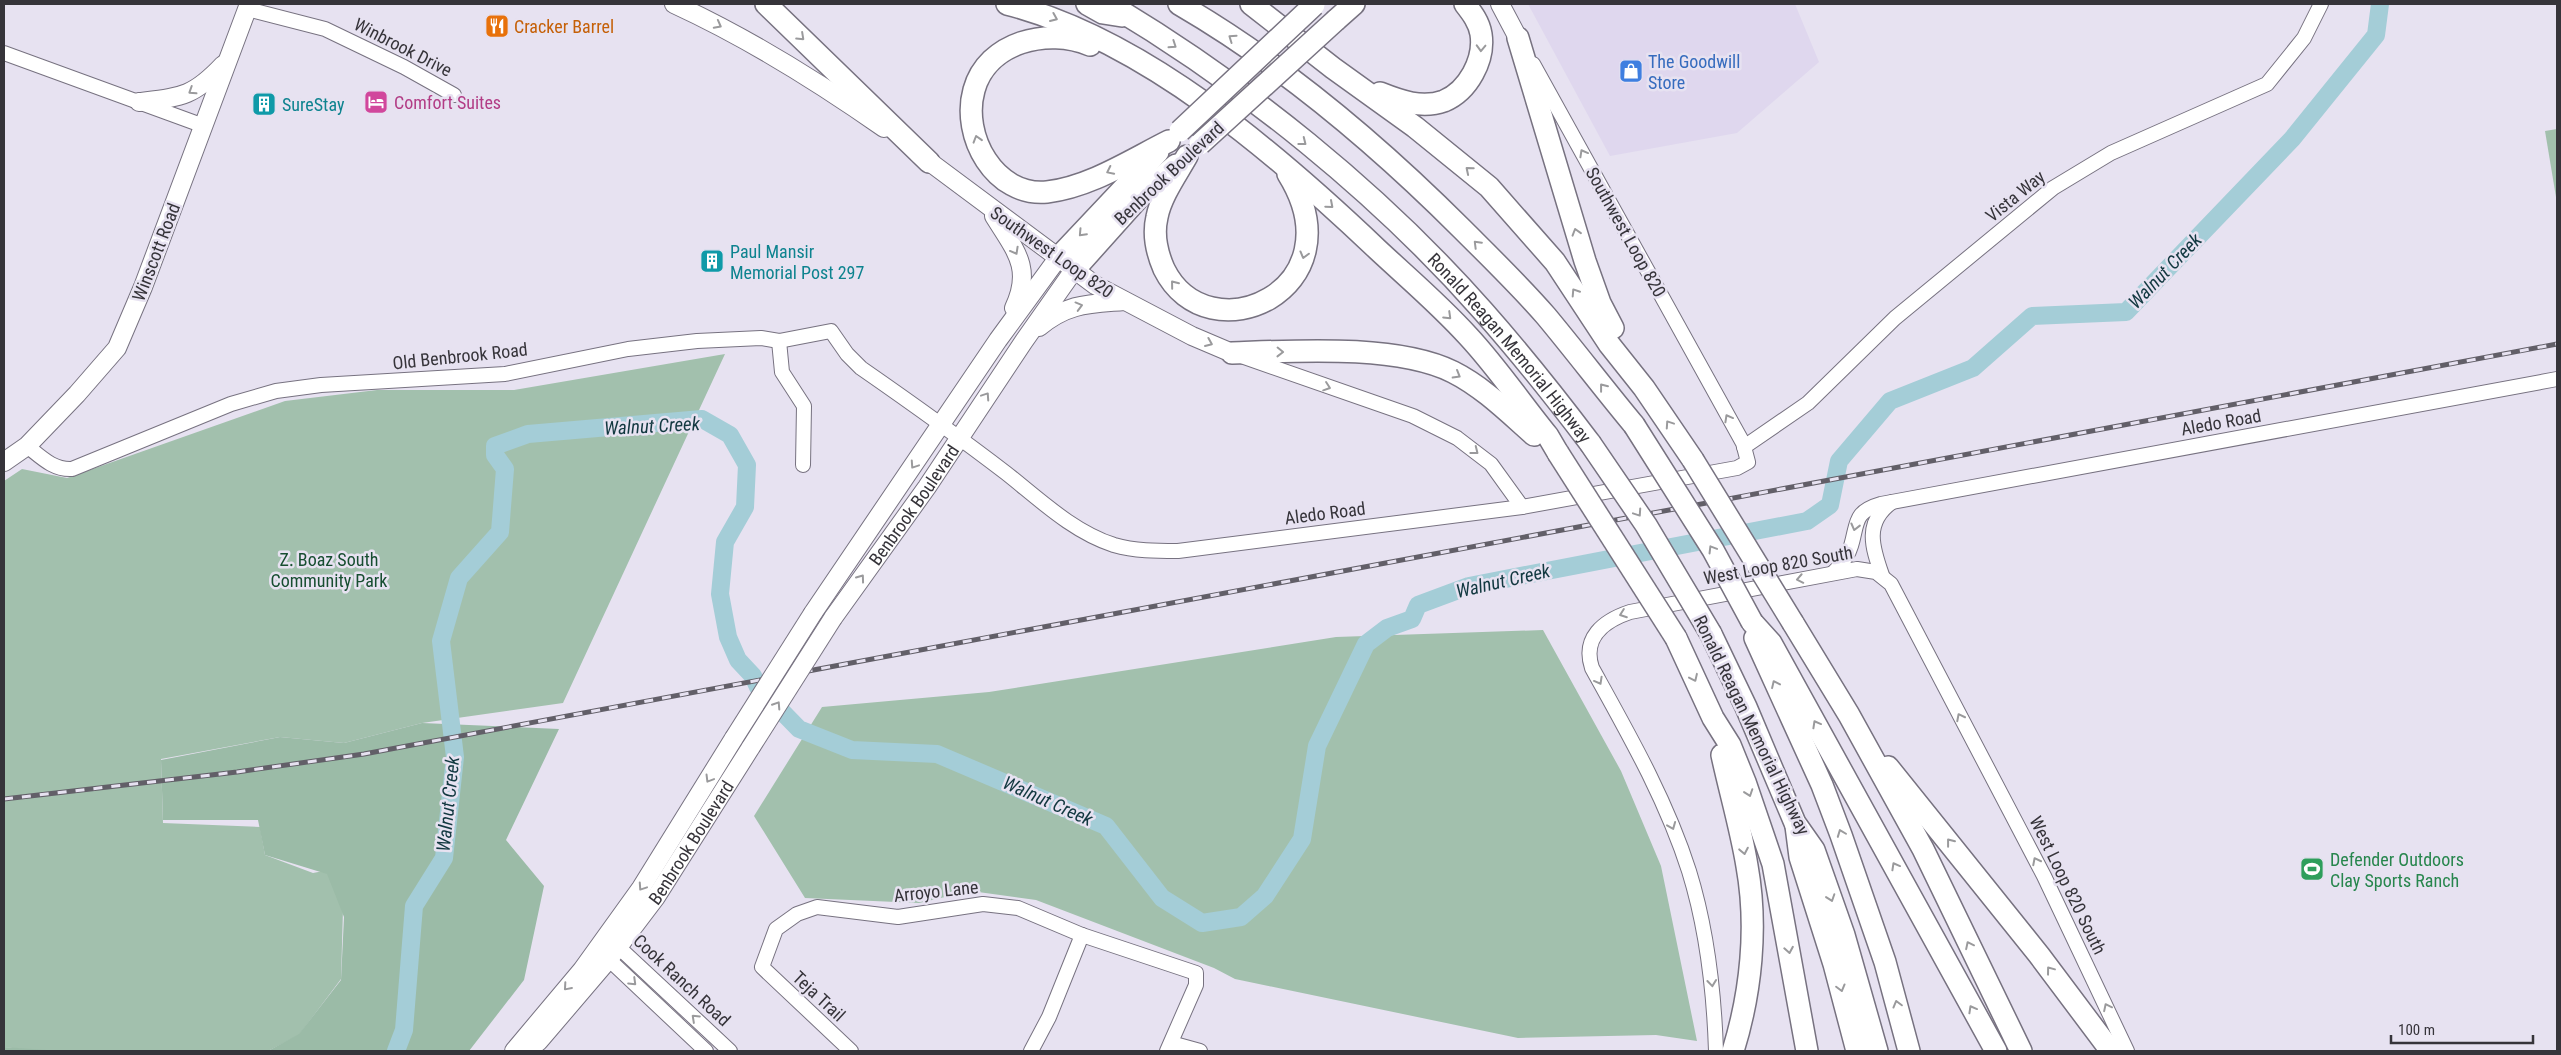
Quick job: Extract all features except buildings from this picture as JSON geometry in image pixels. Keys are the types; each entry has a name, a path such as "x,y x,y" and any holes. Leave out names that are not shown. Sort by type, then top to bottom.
{"highway":[{"path":"766,4 929,162"},
{"path":"1007,4 1036,11 1083,31 1153,69 1280,161 1347,219 1468,336 1548,436 1676,638 1713,718 1730,745 1745,782 1772,864 1807,1051"},
{"path":"1087,4 1103,13 1132,18"},
{"name":"Ronald Reagan Memorial Highway","path":"1109,4 1199,62 1358,187 1423,249 1482,310 1590,443 1646,525 1711,634 1746,707 1795,823 1814,850 1844,935 1877,1051"},
{"name":"Ronald Reagan Memorial Highway","path":"1179,4 1201,11 1293,80 1367,140 1419,187 1523,291 1634,425 1713,550 1752,622 1756,644 1822,786 1842,835 1885,962 1909,1051"},
{"path":"1251,4 1416,127 1489,187 1555,262 1609,344 1644,388 1693,460 1849,715 1922,849 2021,1051"},
{"name":"Benbrook Boulevard","path":"1066,264 1174,136 1314,4"},
{"path":"1360,86 1411,104 1444,100 1461,89 1474,73 1481,55 1481,34 1475,18 1465,4"},
{"name":"Benbrook Boulevard","path":"1066,264 1348,10"},
{"path":"1153,69 1132,64 1077,41 1049,38 1021,42 994,58 982,72 974,90 972,111 974,133 984,156 993,170 1006,182 1020,188 1044,192 1065,189 1088,181 1174,136"},
{"path":"1518,38 1569,208 1600,303 1644,388"},
{"path":"1194,150 1157,216 1156,237 1159,258 1167,275 1180,290 1198,303 1218,309 1237,310 1258,304 1277,295 1292,281 1303,260 1307,243 1305,208 1299,191 1280,161"},
{"path":"1232,353 1374,353 1420,359 1454,372 1558,453"},
{"path":"1752,622 1771,643 1996,1051"},
{"path":"1849,715 2039,955 2111,1051"},
{"path":"1713,718 1742,842 1751,904 1748,980 1733,1051"},
{"path":"1795,823 1800,857 1832,956 1857,1051"}],"main road":[{"name":"Southwest Loop 820","path":"674,4 717,24 797,69 929,162 1066,264 1125,301 1192,336 1232,353"},
{"name":"Southwest Loop 820","path":"1500,4 1518,38"},
{"name":"Winscott Road","path":"4,462 27,446 77,394 117,348 144,287 248,6"},
{"path":"139,102 185,96 208,80 229,59"},
{"path":"990,209 1018,254 1024,278 1020,295 998,340"},
{"name":"Benbrook Boulevard","path":"527,1051 539,1042 608,948 641,888 813,613 998,340 1066,264"},
{"name":"Benbrook Boulevard","path":"514,1051 656,897 833,618 927,487 958,437 1024,341 1066,264"},
{"path":"1024,341 1052,317 1073,307 1090,302 1125,301"}],"street":[{"name":"Vista Way","path":"1744,447 1808,402 1895,318 2053,188 2112,153 2267,84 2304,38 2321,4"},
{"name":"Winbrook Drive","path":"248,6 325,29 404,67 454,95"},
{"name":"Southwest Loop 820","path":"1518,38 1744,447 1748,462"},
{"path":"4,53 204,126"},
{"name":"Old Benbrook Road","path":"27,446 48,464 62,470 72,469 231,404 276,391 321,385 505,374 628,349 698,341 761,338 779,340 831,331 847,354 861,368 941,424"},
{"path":"779,340 782,372 804,406 804,465"},
{"name":"Southwest Loop 820","path":"1232,353 1413,416 1457,438 1491,464 1522,507"},
{"name":"Aledo Road","path":"1833,573 1848,553 1856,524 1861,514 1873,506 2557,379"},
{"name":"Aledo Road","path":"941,424 1083,531 1113,545 1135,550 1178,551 1522,507 1737,468 1748,462"},
{"path":"1882,575 1872,546 1872,530 1881,511 1892,502"},
{"name":"West Loop 820 South","path":"1716,1051 1710,966 1689,871 1654,784 1592,668 1589,654 1591,640 1606,623 1630,612 1833,573 1867,570 1882,575 1891,584 2024,836 2127,1051"},
{"name":"Arroyo Lane","path":"762,967 776,928 797,914 817,907 898,917 983,904 1018,908 1082,935 1196,973 1196,985 1169,1047"},
{"path":"1031,1051 1049,1017 1082,935"},
{"name":"Cook Ranch Road","path":"608,948 706,1051"},
{"name":"Cook Ranch Road","path":"608,948 730,1051"},
{"name":"Teja Trail","path":"762,967 851,1051"},
{"path":"1169,1047 1200,1051"}],"shaded area":[{"path":"1528,4 1795,4 1819,62 1737,133 1610,156"}],"green space":[{"path":"2557,129 2557,203 2545,131"},
{"name":"Z. Boaz South Community Park","path":"725,354 563,703 422,723 344,743 280,737 161,759 163,823 260,827 265,855 313,873 339,868 343,909 341,979 299,1035 268,1051 38,1051 4,1047 4,481 22,469 67,478 285,401 377,390 514,390"},
{"path":"1543,630 1621,771 1661,866 1697,1041 1656,1035 1518,1038 1235,979 1214,968 1036,900 971,891 919,903 805,898 754,816 822,707 989,692 1336,637"},
{"path":"422,723 559,729 506,840 544,886 524,980 469,1051 268,1051 299,1034 341,980 344,917 327,874 265,855 258,820 163,820 161,760 280,737 344,743"},
{"path":"4,1047 60,1051 4,1051"}],"waterway":[{"name":"Walnut Creek","path":"396,1051 404,1030 414,906 444,858 455,757 441,641 459,578 500,532 505,469 495,455 495,446 528,434 702,419 730,435 747,465 745,507 725,542 720,594 728,637 738,660 753,676 758,687 799,729 852,750 937,754 1106,826 1162,898 1202,923 1241,917 1265,896 1302,839 1317,746 1366,644 1387,628 1412,619 1418,605 1469,586 1807,521 1830,505 1839,461 1890,401 1973,368 2032,316 2126,312 2292,139 2376,35 2380,4"}],"railway":[{"path":"4,799 237,772 364,754 2557,344"}],"place":[{"name":"Cracker Barrel","path":"497,26"},
{"name":"The Goodwill Store","path":"1631,71"},
{"name":"Comfort Suites","path":"376,102"},
{"name":"SureStay","path":"264,104"},
{"name":"Paul Mansir Memorial Post 297","path":"712,261"},
{"name":"Defender Outdoors Clay Sports Ranch","path":"2312,869"}]}
